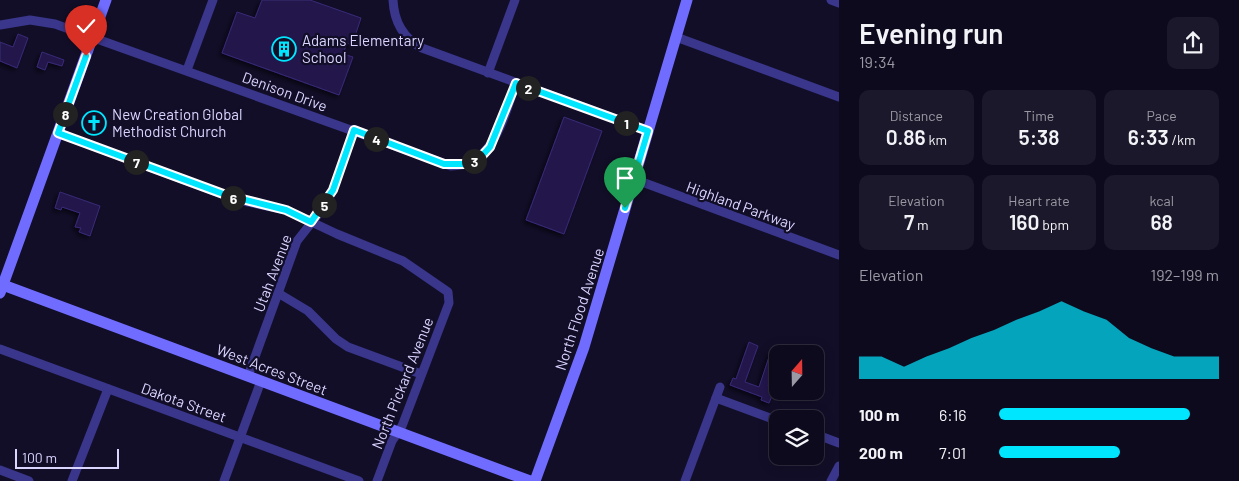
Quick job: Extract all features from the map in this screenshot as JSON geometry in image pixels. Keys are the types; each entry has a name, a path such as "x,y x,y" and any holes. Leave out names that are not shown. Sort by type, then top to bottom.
{"street":[{"path":"1,289 106,0"},
{"path":"187,70 213,0"},
{"path":"393,0 398,25 413,42 422,48 648,131"},
{"path":"488,73 515,0"},
{"name":"North Flood Avenue","path":"535,481 584,347 687,0"},
{"path":"831,0 839,3"},
{"name":"Denison Drive","path":"0,25 18,21 38,20 187,70 444,164 465,164 479,159 490,147 516,83"},
{"path":"676,37 839,97"},
{"name":"Utah Avenue","path":"248,376 297,241 333,190 354,130"},
{"path":"58,133 232,197 286,210 311,222"},
{"name":"Highland Parkway","path":"634,179 839,255"},
{"name":"North Pickard Avenue","path":"311,222 403,261 444,289 449,295 449,302 377,481"},
{"name":"West Acres Street","path":"1,289 248,376 530,481"},
{"path":"278,292 308,311 336,339 348,347 421,374"},
{"name":"Dakota Street","path":"0,349 359,481"},
{"path":"224,481 261,381"},
{"path":"685,481 720,387"},
{"path":"72,481 108,389"},
{"path":"716,398 769,417"},
{"path":"824,437 839,443"},
{"path":"831,481 839,466"},
{"path":"0,470 29,481"}],"building":[{"name":"Adams Elementary School","path":"262,0 310,0 361,18 352,45 347,43 343,54 353,57 339,95 222,53 237,12 255,18"},
{"path":"18,34 28,38 17,68 0,61 0,42 13,47"},
{"path":"42,52 64,60 62,66 48,62 45,70 37,67"},
{"path":"564,117 602,131 564,234 526,220"},
{"path":"60,192 100,206 90,236 79,232 81,228 75,227 80,213 62,207 61,210 55,208"},
{"path":"749,342 758,346 745,382 759,387 769,357 769,403 761,400 762,397 730,385 733,378 736,379"}],"place":[{"name":"Adams Elementary School","path":"284,49"},
{"name":"New Creation Global Methodist Church","path":"94,123"}],"route":[{"path":"86,56 58,133 226,195 286,210 311,222 320,212 333,190 354,130 444,164 459,166 473,162 485,154 490,147 516,83 648,131 625,208"}]}
